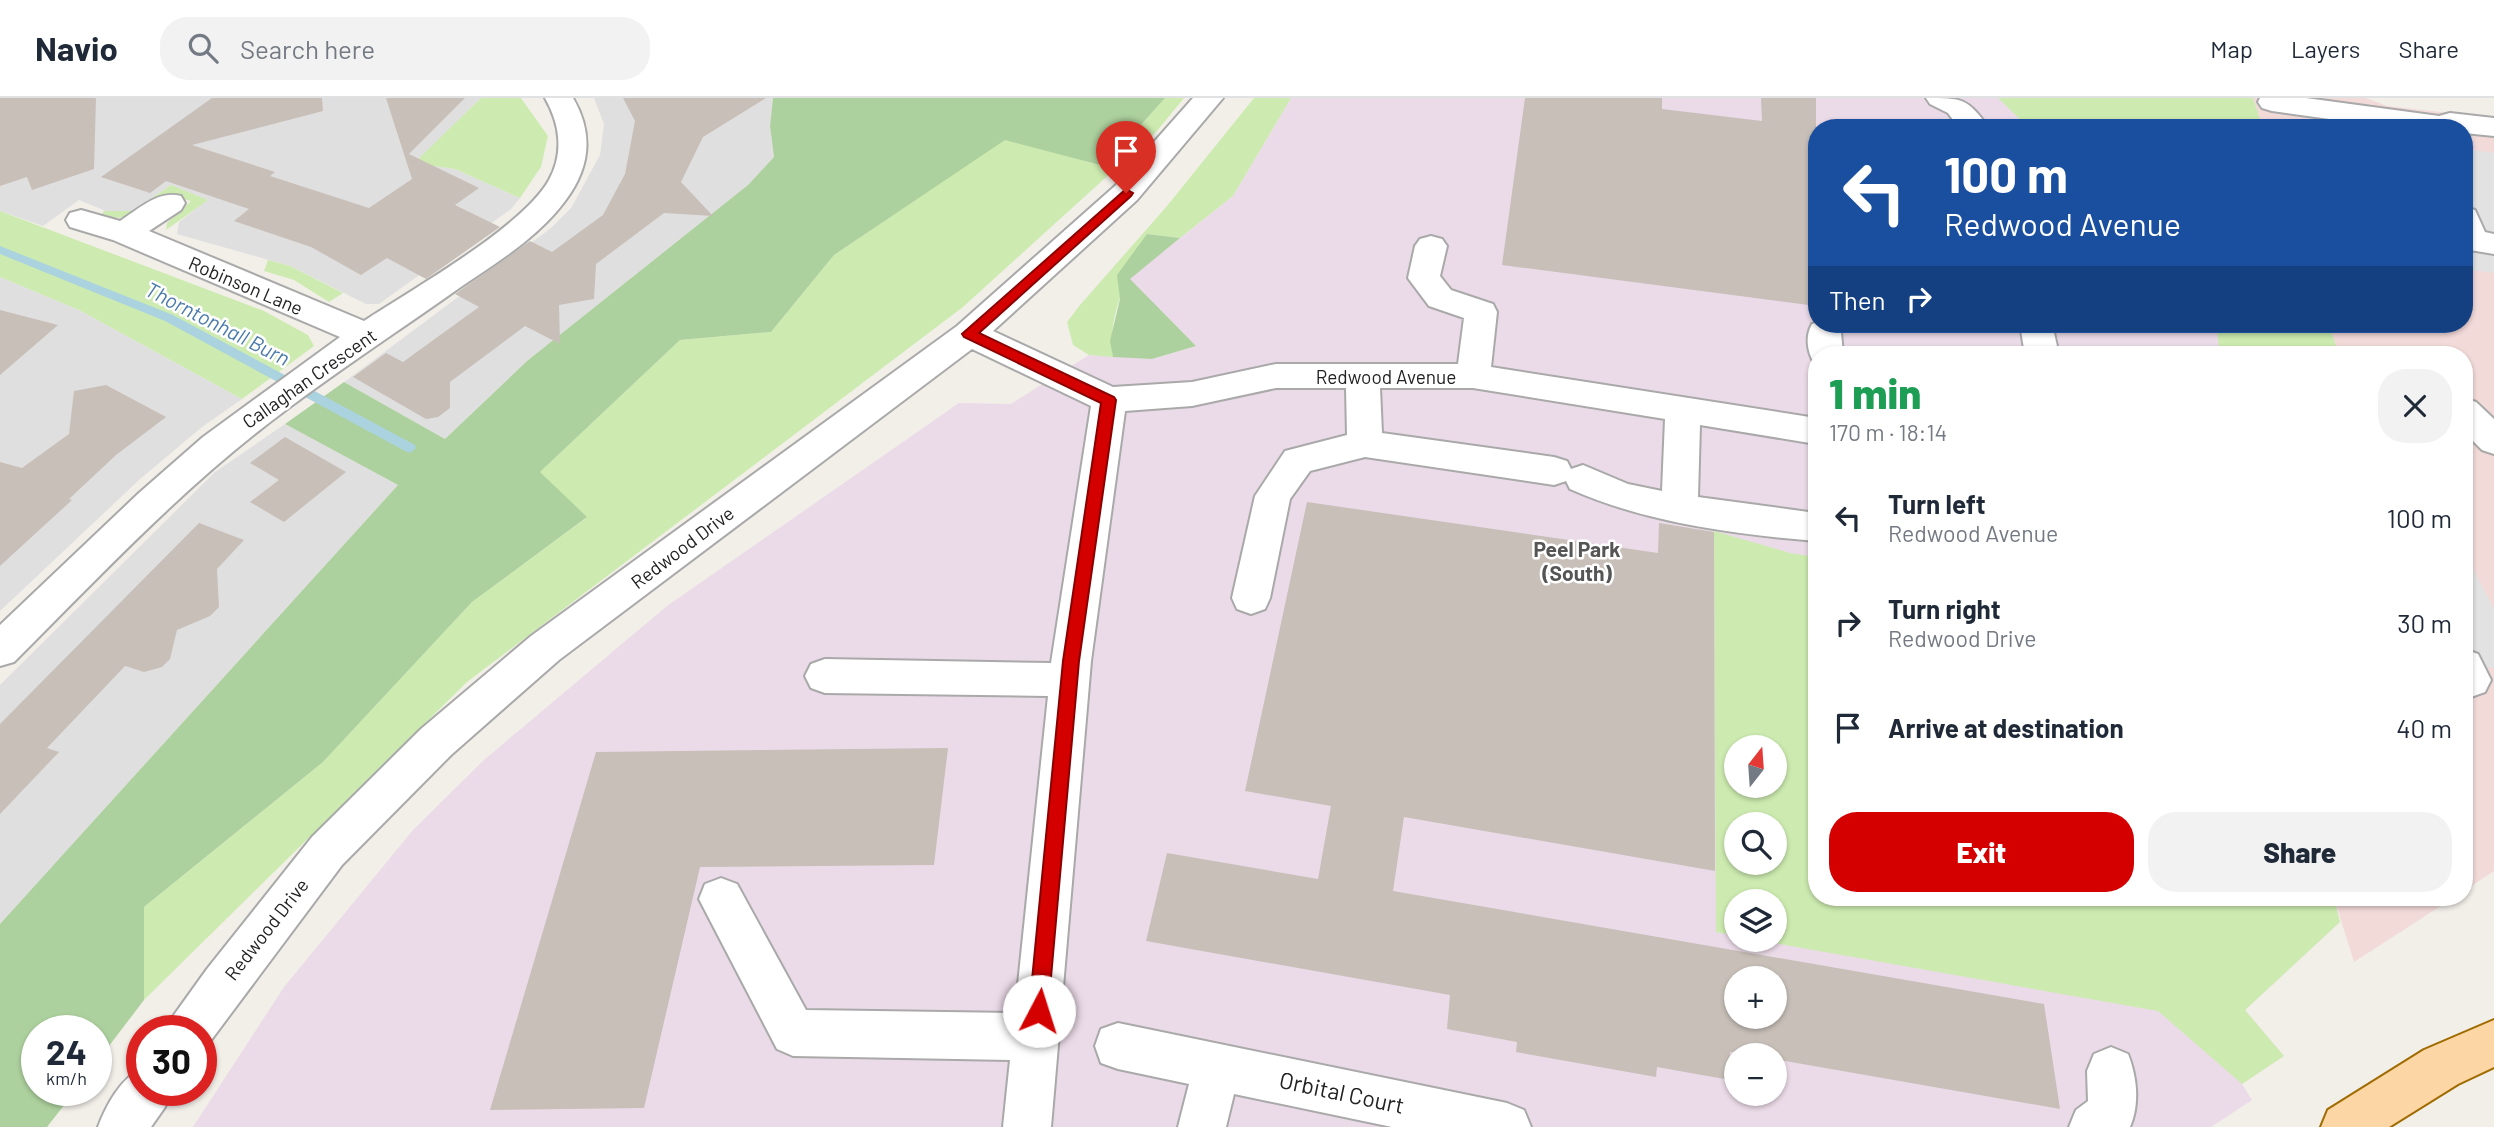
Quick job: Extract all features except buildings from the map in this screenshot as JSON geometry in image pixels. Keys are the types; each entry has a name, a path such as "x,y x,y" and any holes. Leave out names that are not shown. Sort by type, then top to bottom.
{"main road":[{"path":"2345,1127 2441,1067 2494,1043"}],"street":[{"name":"Callaghan Crescent","path":"0,650 166,488 254,416 497,246 556,193 565,179 574,151 573,126 559,98"},
{"name":"Redwood Drive","path":"201,1015 327,851 436,742 545,648 969,334 1126,193 1209,98"},
{"path":"1940,98 1958,107 1968,119"},
{"path":"2272,102 2390,119"},
{"path":"2473,125 2494,127"},
{"path":"124,233 170,203"},
{"name":"Robinson Lane","path":"81,220 124,233 368,336"},
{"path":"2473,241 2494,244"},
{"path":"1431,246 1424,278 1440,298 1481,312 1473,376"},
{"name":"Redwood Avenue","path":"969,334 1109,400 1192,394 1276,376 1473,376 1808,430"},
{"path":"1363,376 1365,444"},
{"path":"1027,1127 1070,680 1109,400"},
{"path":"1679,509 1683,410"},
{"path":"2473,427 2486,451"},
{"path":"1251,598 1273,496 1298,461 1365,444 1569,475 1621,496 1679,509 1808,526"},
{"path":"825,676 1070,680"},
{"path":"721,900 793,1033 1036,1037"},
{"name":"Orbital Court","path":"1118,1046 1507,1127"},
{"path":"1202,1127 1217,1066"},
{"path":"2093,1127 2112,1112 2111,1071"},
{"path":"122,1127 137,1106"}],"shaded area":[{"path":"0,98 481,98 415,163 455,169 520,198 511,209 379,304 366,304 290,266 177,234 179,222 207,200 171,185 133,211 108,212 79,200 43,226 0,211"},
{"path":"594,98 773,98 770,126 774,157 748,185 527,361 445,439 344,382 551,228 571,208 600,155 604,124"},
{"path":"1291,98 2253,98 2260,119 1808,119 1808,333 2332,333 2336,346 1808,346 1808,906 2336,906 2340,922 2245,1010 2284,1056 2242,1084 2252,1100 2211,1127 193,1127 207,1106 217,1106 217,1090 284,987 413,830 484,760 667,606 959,403 1011,404 1089,355 1152,359 1196,346 1129,279 1233,196"},
{"path":"2253,98 2366,98 2387,106 2494,118 2494,871 2473,885 2473,346 2336,346 2332,333 2473,333 2473,119 2260,119"},
{"path":"2473,150 2494,153 2494,273 2473,270"},
{"path":"0,277 79,310 242,399 202,427 140,479 0,611"},
{"path":"285,424 398,485 0,924 0,685 215,472"},
{"path":"2473,568 2494,609 2494,668 2473,667"},
{"path":"2336,906 2441,906 2354,962"}],"green space":[{"path":"481,98 521,98 548,136 541,167 520,198 455,169 414,163"},
{"path":"773,98 1165,98 1104,166 1005,140 834,255 771,332 680,340 540,472 587,517 472,602 323,762 144,907 144,1000 133,1015 126,1015 126,1024 112,1042 112,1015 21,1015 21,1106 63,1106 47,1127 0,1127 0,924 398,485 285,424 344,382 445,439 527,361 748,185 774,157 770,126"},
{"path":"1165,98 1184,98 1157,131 963,307 467,682 144,1000 144,907 323,762 472,602 586,518 540,472 680,340 771,332 834,255 1005,139 1104,166"},
{"path":"1254,98 1291,98 1233,196 1180,238 1147,234 1116,310 1113,357 1089,355 1073,345 1067,322 1167,206"},
{"path":"1998,98 2253,98 2260,119 2020,119"},
{"path":"171,185 208,200 166,230 167,223 191,201 168,195 136,214 100,217 104,211 133,211"},
{"path":"0,211 264,311 308,335 314,346 242,399 79,310 0,277"},
{"path":"1147,234 1180,238 1130,279 1196,346 1152,359 1113,357 1110,341 1120,299 1117,275"},
{"path":"268,260 290,266 343,293 329,302 294,280 264,271"},
{"path":"2217,333 2332,333 2336,346 2219,346"},
{"path":"1714,531 1808,556 1808,906 2336,906 2340,922 2245,1010 2284,1056 2242,1084 2158,1011 1787,945 1787,889 1724,889 1724,934 1716,932"}],"waterway":[{"name":"Thorntonhall Burn","path":"0,250 169,318 410,448"}],"district":[{"name":"Peel Park (South)","path":"1577,560"}],"route":[{"path":"1039,1011 1071,661 1109,400 969,334 1126,193"}]}
